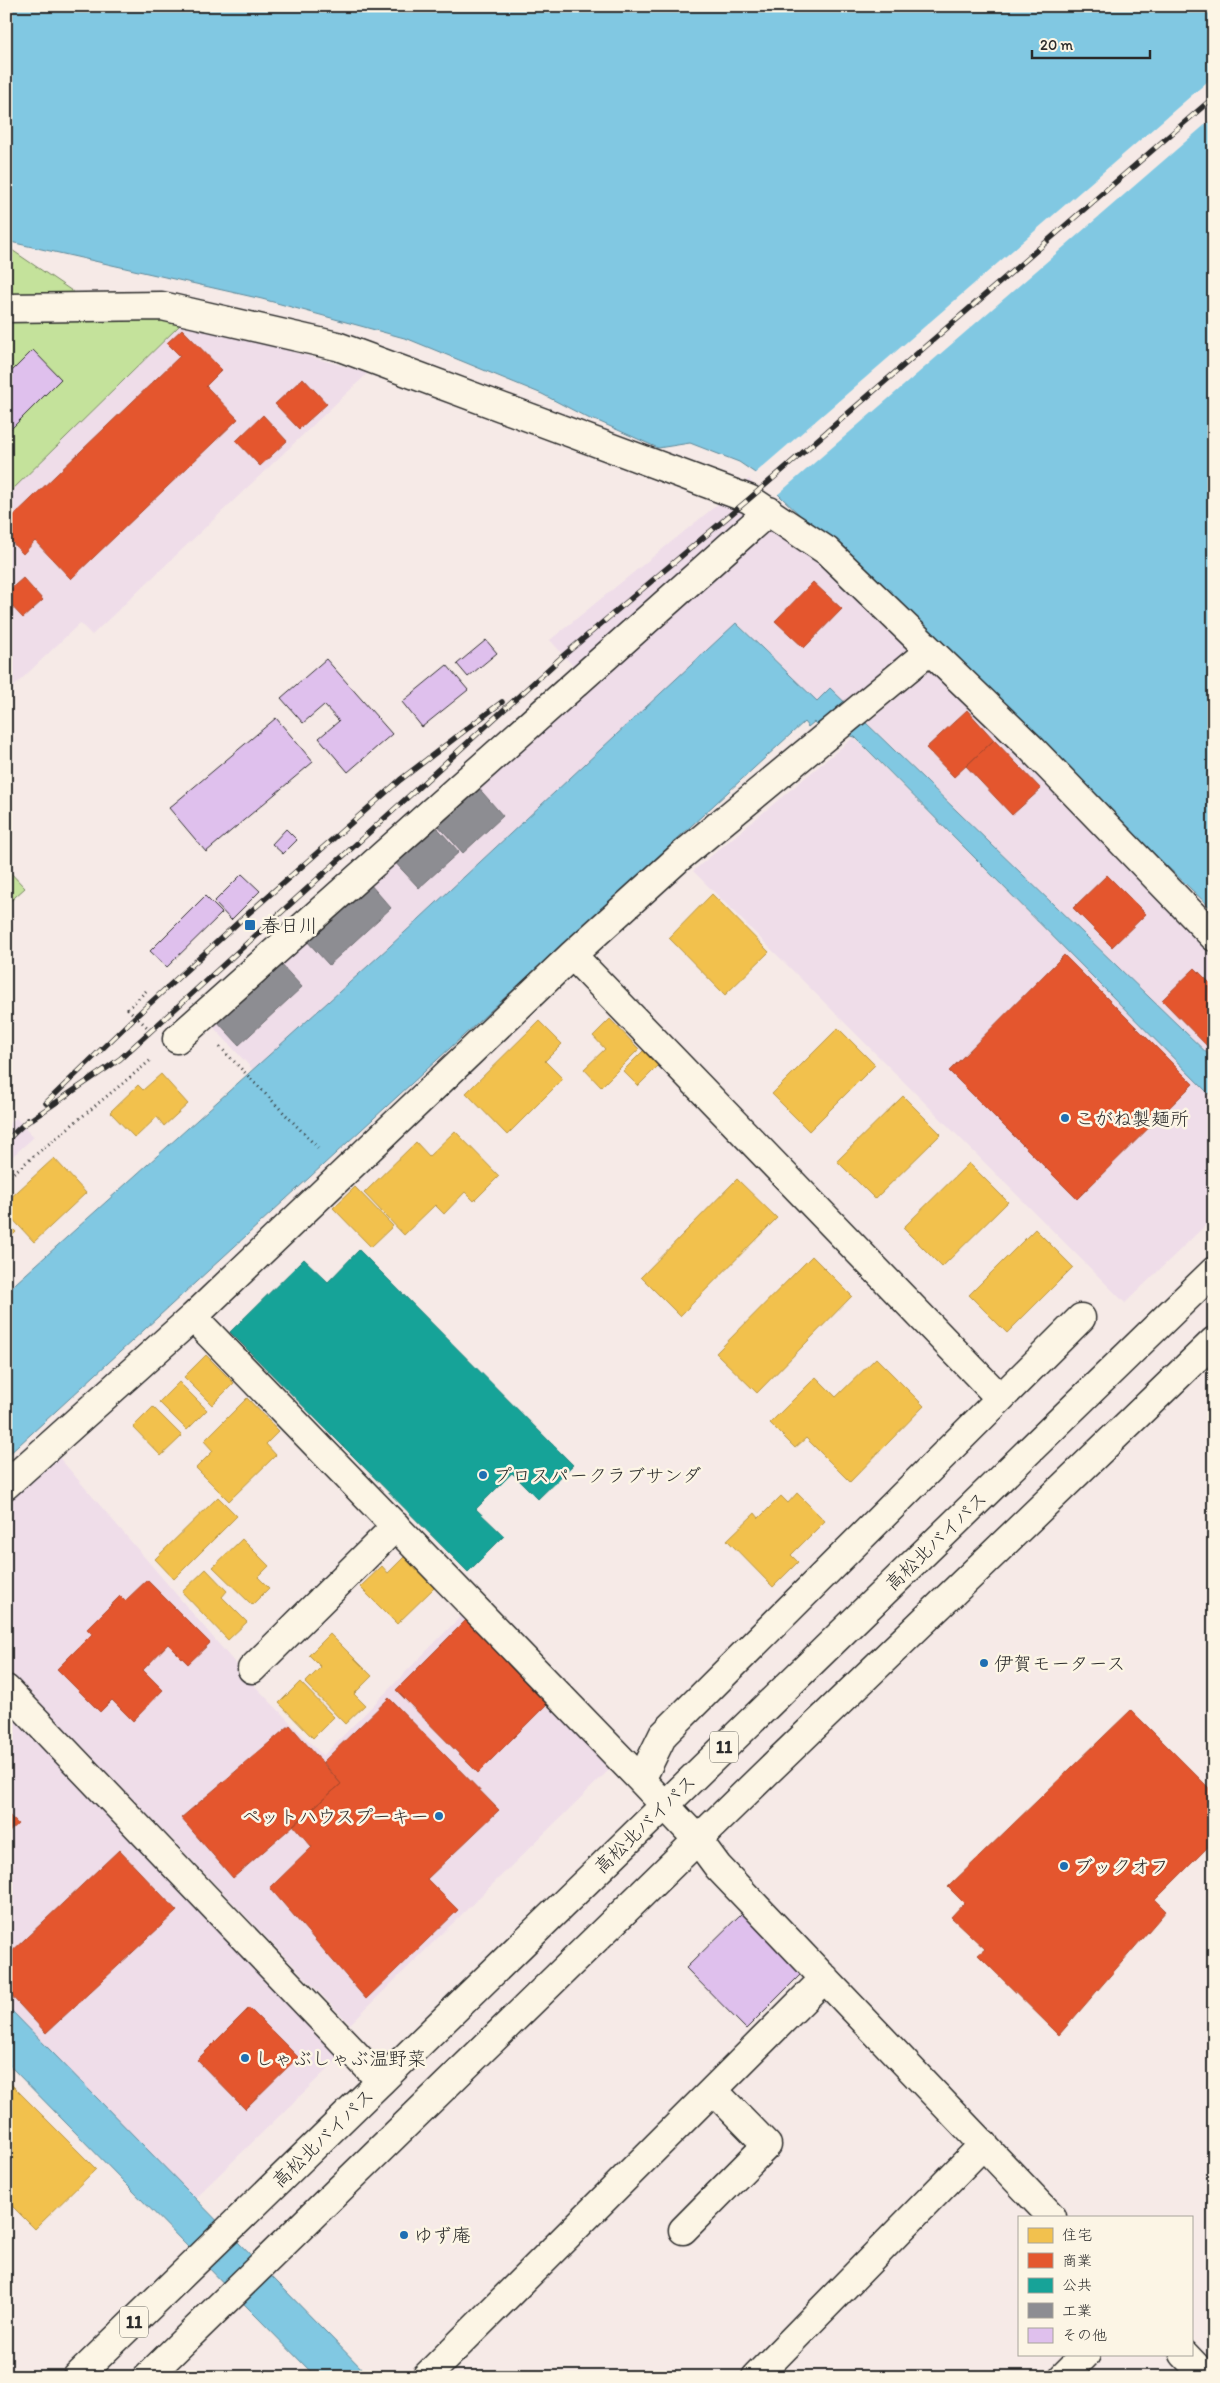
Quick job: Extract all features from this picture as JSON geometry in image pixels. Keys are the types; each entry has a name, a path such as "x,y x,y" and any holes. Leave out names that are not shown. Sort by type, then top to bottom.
{"main road":[{"path":"6,308 162,306 338,346 748,499 827,550 1030,747 1214,937"},
{"path":"177,1039 769,512"},
{"path":"6,1485 193,1317 572,955 680,857 831,734 929,650"},
{"path":"572,955 1000,1398"},
{"name":"高松北バイパス","path":"77,2377 1214,1272"},
{"path":"193,1317 665,1805 698,1840 718,1866 1051,2216"},
{"path":"641,1780 663,1735 1081,1318"},
{"name":"11","path":"147,2377 1214,1341"},
{"path":"252,1668 396,1526"},
{"path":"6,1690 381,2081"},
{"path":"426,2377 825,1978"},
{"path":"683,2230 767,2145 713,2090"},
{"path":"756,2377 984,2144"},
{"path":"1063,2377 1084,2356"},
{"path":"1186,2356 1206,2377"}],"path":[{"path":"134,1002 146,991"},
{"path":"6,1179 177,1039"},
{"path":"234,1062 326,1157"}],"shaded area":[{"path":"184,321 368,373 92,635 80,623 6,694 6,552 9,549 6,545 6,496"},
{"path":"749,479 769,502 574,667 550,640"},
{"path":"767,520 813,551 914,649 847,704 817,701 737,623 389,947 253,1070 205,1018"},
{"path":"934,667 1022,754 1214,953 1214,1060 867,723"},
{"path":"854,737 1214,1099 1214,1217 1125,1303 693,871"},
{"path":"16,1118 34,1137 6,1162 6,1126"},
{"path":"57,1455 253,1684 323,1756 465,1612 614,1765 350,2024 6,1667 6,1500"},
{"path":"6,1711 339,2058 194,2199 6,2005"}],"green space":[{"path":"6,246 75,293 184,321 6,496"},
{"path":"6,868 25,888 6,905"}],"water":[{"path":"6,6 1214,6 1214,911 758,475 739,462 690,443 658,448 590,419 542,394 408,339 262,299 6,241"},
{"path":"736,623 817,701 830,688 1214,1060 1214,1099 855,737 819,727 814,722 808,727 804,722 6,1457 6,1292 389,947"},
{"path":"6,2005 370,2377 316,2377 6,2062"}],"pier":[{"path":"1214,76 1214,117 776,496 753,475"}],"building: 住宅":[{"path":"712,894 769,952 725,995 669,938"},
{"path":"610,1019 639,1049 601,1087 584,1069 605,1049 593,1036"},
{"path":"539,1021 562,1044 545,1061 563,1079 507,1135 466,1093"},
{"path":"838,1028 875,1065 809,1131 772,1094"},
{"path":"644,1050 659,1065 638,1086 623,1071"},
{"path":"161,1074 188,1104 164,1126 157,1117 135,1138 110,1112 138,1085 143,1090"},
{"path":"903,1096 941,1134 875,1199 837,1161"},
{"path":"455,1131 499,1176 474,1201 465,1192 444,1214 435,1205 404,1235 364,1193 416,1142 429,1156"},
{"path":"54,1158 86,1193 34,1242 6,1212 6,1202"},
{"path":"969,1163 1008,1202 942,1267 903,1228"},
{"path":"737,1179 777,1218 680,1316 641,1277"},
{"path":"355,1187 393,1226 371,1247 333,1208"},
{"path":"6,1222 16,1232 6,1242"},
{"path":"1035,1229 1073,1267 1007,1333 969,1295"},
{"path":"812,1256 852,1296 757,1393 716,1353"},
{"path":"206,1355 234,1383 212,1405 184,1377"},
{"path":"876,1358 924,1406 850,1482 806,1438 795,1448 770,1423 816,1377 836,1397"},
{"path":"179,1382 207,1410 187,1430 159,1402"},
{"path":"247,1398 279,1431 266,1444 276,1455 229,1501 196,1468 213,1451 204,1441"},
{"path":"153,1407 182,1436 161,1456 133,1427"},
{"path":"797,1493 825,1521 791,1555 798,1562 773,1587 727,1540 755,1513 759,1518 781,1496 788,1503"},
{"path":"218,1497 237,1516 174,1579 155,1559"},
{"path":"242,1539 269,1566 258,1577 269,1588 252,1605 213,1567"},
{"path":"404,1557 434,1588 397,1624 360,1587 382,1566 388,1573"},
{"path":"206,1569 227,1591 222,1597 247,1622 228,1640 182,1592"},
{"path":"330,1634 372,1676 354,1694 365,1705 345,1724 305,1683 321,1667 309,1655"},
{"path":"300,1682 334,1717 313,1738 279,1703"},
{"path":"6,2079 96,2169 35,2229 6,2200"}],"building: 商業":[{"path":"182,329 222,370 206,386 238,419 71,579 35,541 23,554 6,536 6,523 180,356 167,343"},
{"path":"303,378 327,404 299,429 275,404"},
{"path":"263,415 287,441 260,466 236,441"},
{"path":"23,578 43,600 23,618 6,600 6,593"},
{"path":"813,582 842,609 804,648 775,621"},
{"path":"967,710 994,740 954,777 926,748"},
{"path":"994,740 1041,789 1012,815 966,766"},
{"path":"1107,875 1146,914 1112,947 1073,908"},
{"path":"1064,955 1193,1084 1077,1199 949,1071"},
{"path":"1195,968 1214,987 1214,1053 1162,1000"},
{"path":"147,1580 210,1643 188,1664 168,1644 143,1670 163,1690 133,1721 112,1700 100,1712 57,1669 92,1634 87,1629 120,1596 125,1601"},
{"path":"467,1619 550,1701 478,1773 396,1690"},
{"path":"389,1698 499,1810 427,1879 458,1910 366,1999 270,1888 312,1847 293,1825 341,1784 323,1762"},
{"path":"1131,1710 1214,1793 1214,1841 1155,1900 1166,1911 1059,2035 978,1955 985,1949 951,1917 964,1903 948,1887"},
{"path":"290,1725 341,1784 233,1878 181,1818"},
{"path":"6,1812 18,1824 6,1835"},
{"path":"119,1850 177,1911 46,2033 6,1990 6,1957"},
{"path":"249,2008 298,2057 245,2109 197,2060"}],"building: 公共":[{"path":"359,1250 573,1465 538,1499 512,1473 476,1509 504,1536 468,1572 230,1332 304,1259 328,1282"}],"building: 工業":[{"path":"476,785 503,816 463,853 435,822"},
{"path":"431,821 459,852 419,888 390,857"},
{"path":"369,883 391,908 329,965 306,940"},
{"path":"279,962 302,987 239,1045 216,1020"}],"building: その他":[{"path":"33,350 61,379 6,434 6,377"},
{"path":"486,640 497,653 468,677 457,664"},
{"path":"326,659 392,734 348,772 319,738 339,721 324,705 303,723 281,698"},
{"path":"447,665 468,690 422,727 402,702"},
{"path":"276,718 313,762 206,852 169,808"},
{"path":"286,829 297,840 283,854 272,844"},
{"path":"242,874 260,891 231,920 214,902"},
{"path":"205,896 222,913 167,967 150,951"},
{"path":"745,1910 805,1970 746,2029 686,1968"}],"railway":[{"path":"23,1125 120,1059 564,655 749,499 1214,97"},
{"path":"46,1103 135,1017 242,919 400,780 502,702"},
{"path":"6,1141 28,1120"}],"place":[{"name":"春日川","path":"250,925"},
{"name":"こがね製麺所","path":"1065,1118"},
{"name":"プロスパークラブサンダ","path":"483,1475"},
{"name":"伊賀モータース","path":"984,1663"},
{"name":"ペットハウスプーキー","path":"439,1816"},
{"name":"ブックオフ","path":"1064,1866"},
{"name":"しゃぶしゃぶ温野菜","path":"245,2058"},
{"name":"ゆず庵","path":"404,2235"}]}
